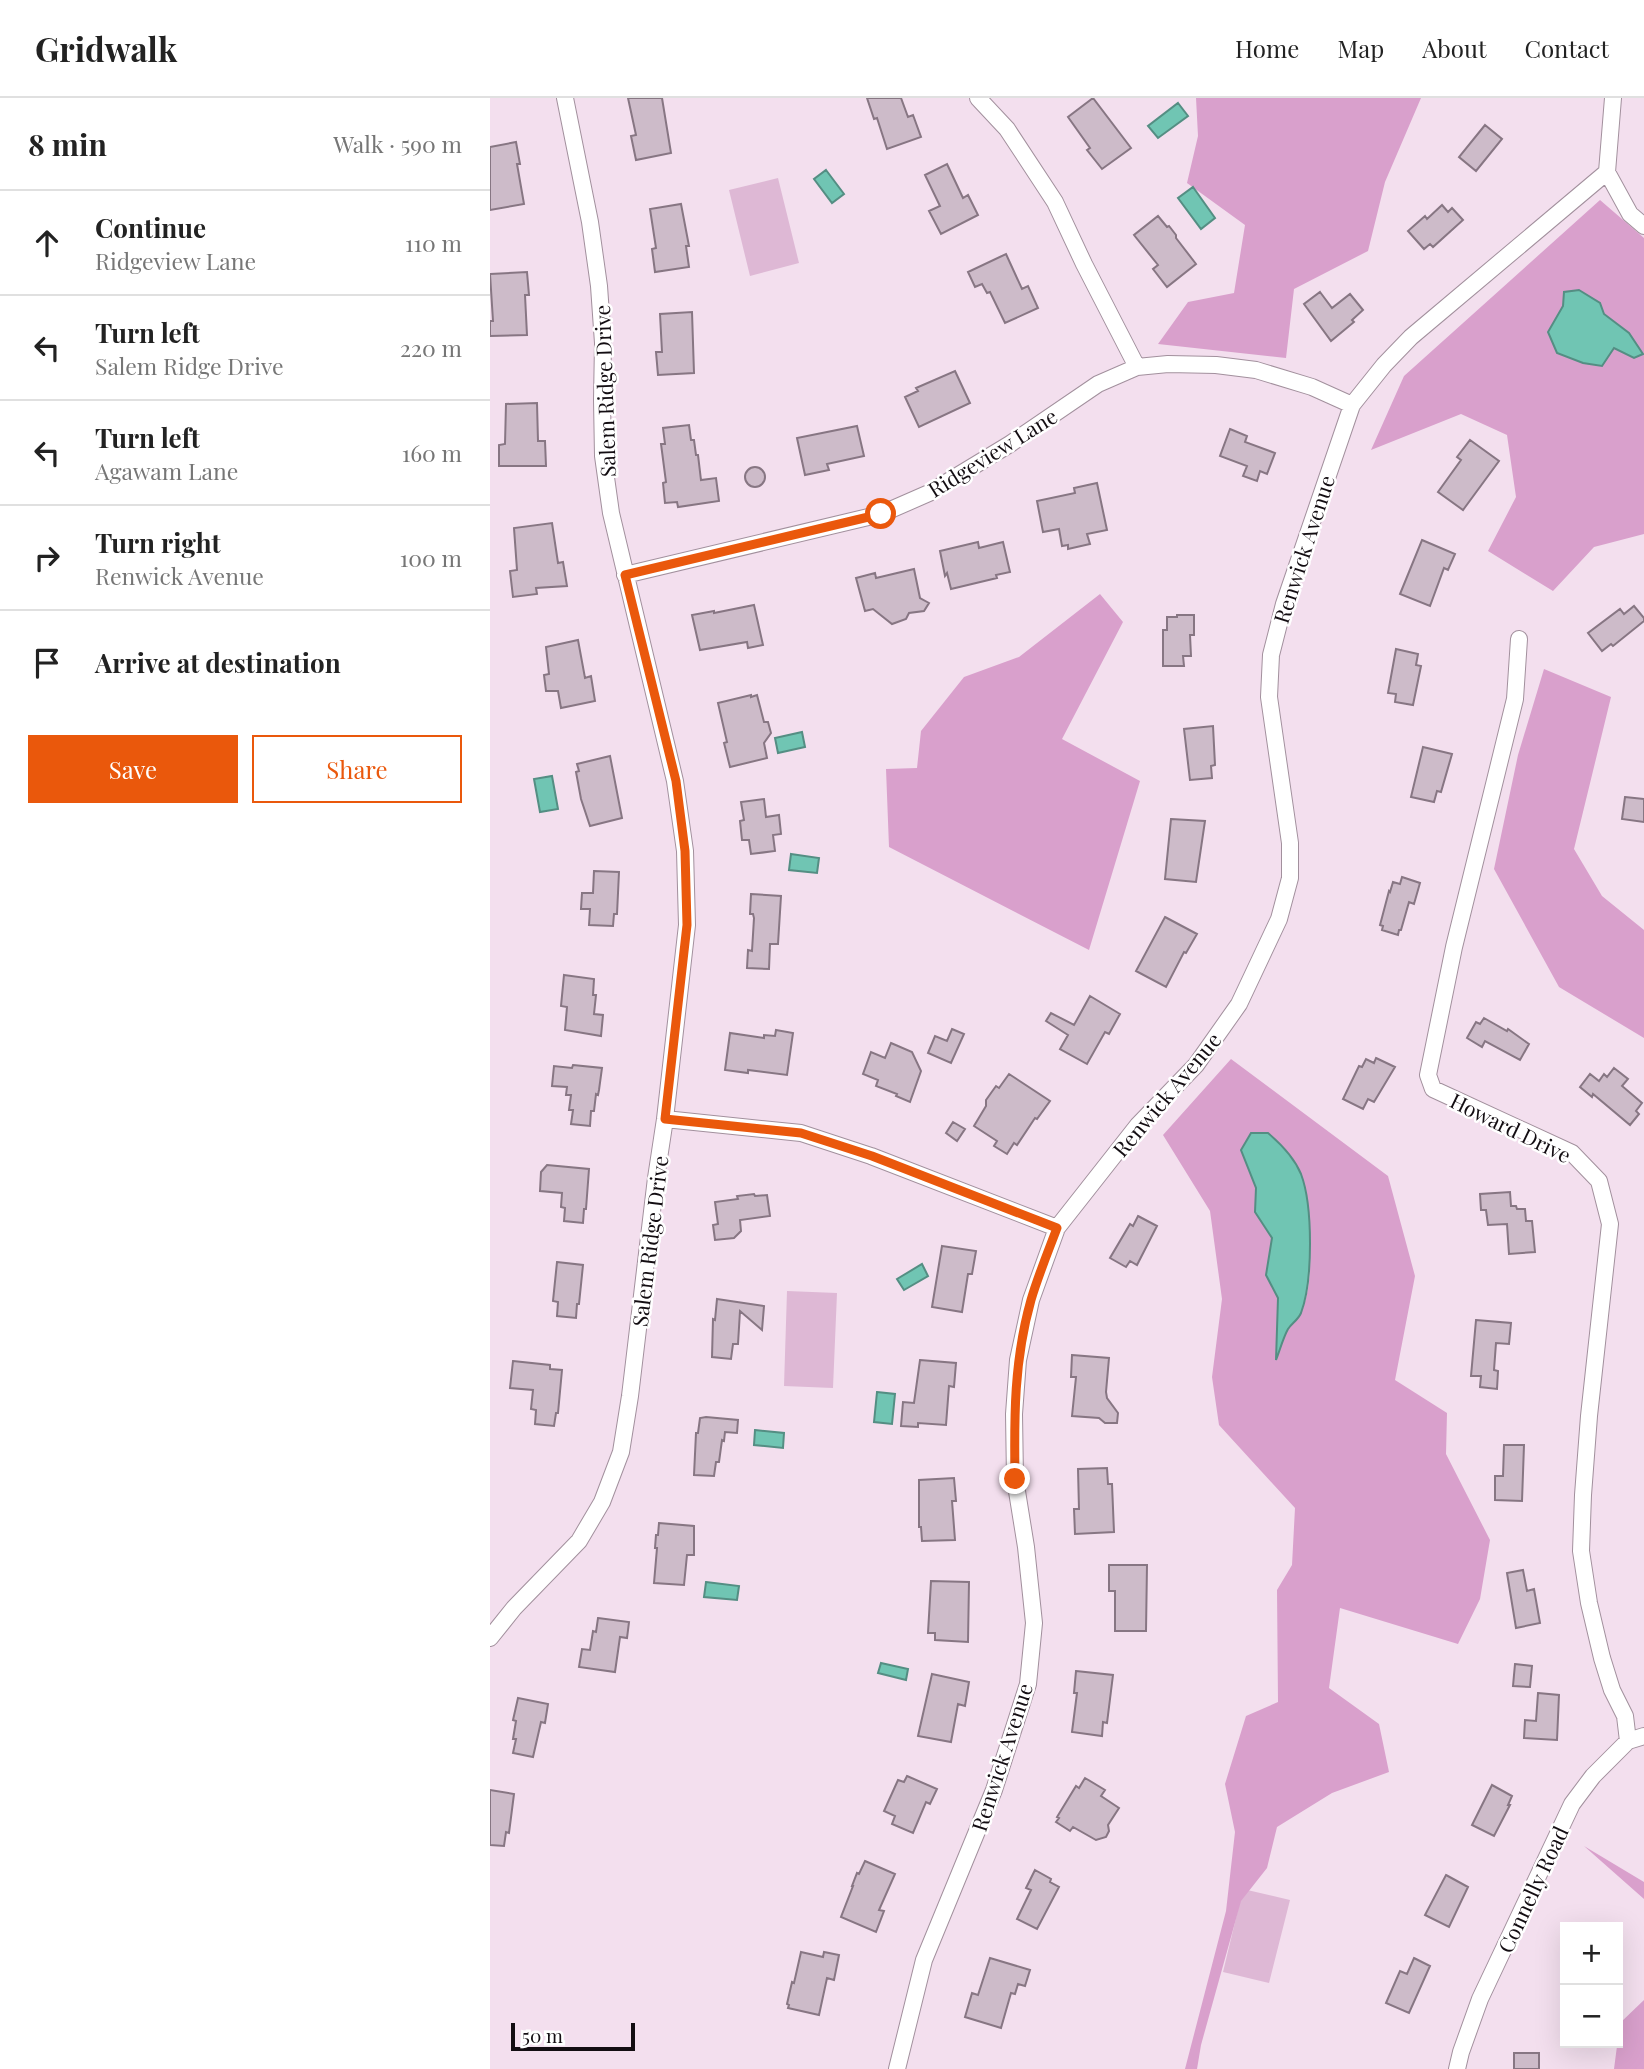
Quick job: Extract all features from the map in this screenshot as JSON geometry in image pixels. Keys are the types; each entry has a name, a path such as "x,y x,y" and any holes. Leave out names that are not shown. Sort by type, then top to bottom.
{"street":[{"name":"Salem Ridge Drive","path":"490,1638 514,1608 579,1541 601,1502 621,1452 665,1119 687,925 685,851 676,781 611,513 603,456 603,343 599,286 590,222 565,98"},
{"path":"978,98 1007,129 1055,202 1137,367"},
{"path":"1613,98 1607,172 1630,214 1644,226"},
{"name":"Renwick Avenue","path":"897,2069 924,1960 994,1790 1028,1684 1034,1623 1015,1479 1014,1414 1018,1360 1031,1300 1057,1228 1138,1125 1196,1065 1239,1004 1279,919 1290,878 1290,844 1269,697 1271,655 1284,604 1352,405 1411,337 1607,172"},
{"name":"Ridgeview Lane","path":"625,575 881,514 929,493 1010,444 1098,384 1137,367 1168,364 1256,370 1312,387 1352,405"},
{"name":"Howard Drive","path":"1519,639 1515,699 1454,947 1428,1075 1433,1088 1572,1153 1599,1181 1610,1224 1589,1416 1581,1551 1589,1603 1602,1658 1612,1690 1625,1716 1628,1741"},
{"path":"665,1119 801,1133 872,1156 1057,1228"},
{"name":"Connelly Road","path":"1457,2069 1480,1999 1573,1804 1593,1776 1628,1741 1644,1736"}],"shaded area":[{"path":"1196,98 1421,98 1385,182 1368,251 1294,289 1286,358 1158,344 1188,302 1234,293 1245,225 1187,183 1198,136"},
{"path":"1178,103 1188,116 1158,138 1148,126"},
{"path":"826,170 844,194 832,203 814,179"},
{"path":"778,178 799,263 750,276 729,190"},
{"path":"1193,187 1215,218 1201,229 1178,198"},
{"path":"1600,200 1644,238 1644,534 1594,547 1553,591 1488,551 1516,497 1507,435 1461,414 1371,450 1404,376","holes":["1579,290 1600,303 1604,314 1629,333 1634,358 1554,322 1563,306 1564,292"]},
{"path":"1579,290 1600,303 1604,314 1629,333 1643,354 1634,358 1614,348 1602,366 1583,363 1557,353 1548,332 1563,306 1564,292"},
{"path":"1100,594 1123,622 1062,739 1140,781 1089,950 889,847 886,769 917,768 921,731 964,677 1019,657"},
{"path":"1544,669 1611,697 1574,849 1602,896 1644,930 1644,1038 1559,987 1494,869 1518,755"},
{"path":"802,732 805,747 778,753 775,738"},
{"path":"552,776 558,809 540,812 534,779"},
{"path":"791,854 819,858 817,873 789,870"},
{"path":"1231,1059 1388,1176 1415,1276 1395,1380 1447,1413 1446,1454 1490,1540 1480,1599 1458,1644 1340,1608 1329,1688 1379,1724 1389,1772 1332,1793 1277,1827 1267,1868 1241,1901 1201,2045 1197,2069 1185,2069 1226,1911 1235,1832 1225,1784 1246,1716 1278,1702 1277,1590 1292,1565 1295,1508 1219,1425 1212,1377 1222,1299 1210,1211 1163,1135","holes":["1301,1175 1309,1227 1309,1283 1300,1315 1287,1331 1276,1357 1278,1298 1266,1275 1272,1238 1255,1212 1256,1188"]},
{"path":"1251,1133 1268,1133 1291,1156 1301,1174 1308,1205 1310,1244 1305,1299 1300,1315 1286,1333 1276,1360 1278,1298 1266,1275 1272,1238 1255,1212 1256,1188 1241,1150"},
{"path":"922,1264 928,1276 904,1290 897,1279"},
{"path":"787,1291 837,1293 833,1388 784,1386"},
{"path":"877,1392 895,1394 892,1424 874,1422"},
{"path":"755,1430 784,1433 783,1448 754,1445"},
{"path":"706,1582 739,1586 737,1600 704,1597"},
{"path":"881,1663 908,1669 906,1680 878,1673"},
{"path":"1584,1846 1644,1882 1644,1899"},
{"path":"1243,1889 1290,1900 1269,1983 1223,1972"},
{"path":"1644,2000 1644,2069 1614,2069 1617,2048 1623,2048 1623,2020"}],"building":[{"path":"628,98 662,98 671,153 636,160 631,136 636,135"},
{"path":"867,98 901,98 908,117 913,115 921,137 887,149"},
{"path":"1093,98 1131,148 1102,169 1087,150 1090,148 1068,117"},
{"path":"1485,125 1502,139 1476,171 1459,157"},
{"path":"516,142 524,204 490,210 490,147"},
{"path":"947,164 963,198 968,195 978,215 941,234 929,211 940,206 925,175"},
{"path":"681,204 689,246 686,246 689,267 655,272 652,249 656,248 650,209"},
{"path":"1442,205 1448,212 1452,208 1463,220 1433,247 1430,244 1424,249 1408,231"},
{"path":"1158,216 1169,226 1196,264 1167,287 1153,269 1158,265 1134,235"},
{"path":"1006,254 1022,289 1028,286 1038,308 1005,323 990,292 987,293 982,284 975,287 968,272"},
{"path":"527,272 527,335 490,336 490,321 493,321 490,274"},
{"path":"1320,292 1332,308 1350,294 1363,310 1352,320 1354,322 1331,341 1304,304"},
{"path":"692,312 694,373 658,375 656,352 662,352 660,314"},
{"path":"955,371 970,403 919,427 905,397 918,391 916,388"},
{"path":"537,403 538,441 545,441 546,466 499,466 499,445 505,444 506,404"},
{"path":"689,425 691,440 694,440 698,455 701,480 716,478 719,501 678,507 677,502 665,503 663,483 666,482 661,444 665,444 663,428"},
{"path":"857,426 864,456 827,464 829,470 805,475 797,438"},
{"path":"1230,429 1247,436 1245,442 1275,453 1267,474 1260,471 1257,481 1243,476 1247,466 1220,456"},
{"path":"1470,440 1499,461 1463,510 1438,492 1461,460 1457,457"},
{"path":"755,467 762,470 765,477 762,484 755,487 748,484 745,477 748,470"},
{"path":"1097,483 1107,530 1087,534 1090,544 1068,549 1068,545 1062,546 1059,529 1043,532 1037,501 1075,493 1074,488"},
{"path":"552,523 558,563 563,562 567,586 536,588 537,594 513,597 510,571 517,570 514,528"},
{"path":"1422,540 1455,554 1448,570 1444,568 1430,606 1400,594"},
{"path":"978,542 979,548 1003,542 1010,572 996,575 997,578 951,589 947,573 945,576 940,551"},
{"path":"914,569 920,598 929,603 924,611 909,613 906,619 892,624 873,609 865,611 856,578 875,573 876,578"},
{"path":"754,605 763,645 748,648 747,642 700,650 692,615"},
{"path":"1634,606 1644,621 1613,646 1611,644 1602,651 1588,633 1620,609 1624,614"},
{"path":"1194,615 1194,635 1190,635 1191,656 1183,656 1184,666 1163,666 1163,630 1167,630 1167,617"},
{"path":"578,640 585,678 591,676 595,701 561,708 558,691 546,691 544,675 549,674 546,647"},
{"path":"1396,649 1418,654 1416,665 1421,666 1413,705 1395,702 1396,694 1388,693"},
{"path":"757,695 764,722 768,722 771,733 764,743 767,758 730,767 718,703"},
{"path":"1213,726 1215,765 1211,766 1212,778 1190,780 1184,729"},
{"path":"1423,747 1452,754 1441,792 1437,791 1434,802 1411,797"},
{"path":"610,756 622,818 590,826 581,799 577,764"},
{"path":"1625,797 1644,799 1644,822 1622,819"},
{"path":"764,799 766,817 779,815 781,834 773,835 775,851 751,854 749,840 742,840 740,821 744,820 741,802"},
{"path":"1171,819 1205,821 1196,882 1165,879"},
{"path":"594,871 619,872 617,914 614,914 613,926 589,925 590,909 581,909 582,893 593,893"},
{"path":"1402,877 1420,883 1414,904 1409,902 1398,935 1382,930 1383,926 1380,925 1393,882 1400,884"},
{"path":"751,894 781,896 778,944 770,944 769,969 747,968 748,950 752,951 754,918 753,914 750,914"},
{"path":"1165,917 1197,934 1186,953 1184,952 1166,987 1136,971"},
{"path":"564,975 594,979 594,1014 603,1015 601,1036 565,1030 567,1007 561,1006"},
{"path":"1090,996 1120,1014 1109,1034 1105,1032 1087,1064 1060,1049 1068,1035 1046,1021 1051,1013 1074,1025"},
{"path":"1484,1018 1507,1031 1508,1029 1529,1044 1520,1060 1485,1041 1482,1047 1467,1038 1476,1022 1480,1024"},
{"path":"952,1029 964,1034 951,1063 928,1053 935,1036 947,1041"},
{"path":"776,1030 793,1033 787,1075 725,1070 730,1033 764,1038 764,1035 775,1036"},
{"path":"891,1043 912,1052 921,1071 910,1102 876,1086 878,1080 863,1074 871,1052 885,1058"},
{"path":"1376,1058 1395,1067 1374,1102 1368,1099 1363,1109 1343,1099 1359,1066 1362,1067 1366,1059 1374,1063"},
{"path":"573,1065 602,1068 590,1126 571,1124 573,1110 569,1110 571,1095 566,1095 567,1087 552,1086 554,1066 572,1068"},
{"path":"1614,1068 1628,1079 1622,1086 1642,1103 1636,1111 1639,1114 1630,1125 1593,1094 1592,1097 1580,1087 1590,1074 1599,1081 1604,1074 1607,1077"},
{"path":"1009,1074 1050,1101 1007,1154 994,1146 997,1141 974,1126 986,1106 986,1100"},
{"path":"953,1122 965,1129 957,1141 946,1133"},
{"path":"547,1165 589,1169 583,1223 564,1221 562,1193 540,1191 541,1172"},
{"path":"1510,1192 1511,1206 1525,1209 1526,1221 1532,1221 1535,1252 1509,1254 1507,1224 1488,1225 1486,1210 1481,1210 1480,1194"},
{"path":"754,1194 767,1195 770,1216 740,1220 741,1231 734,1238 715,1240 713,1225 718,1224 715,1202"},
{"path":"1138,1216 1157,1226 1137,1265 1130,1261 1126,1267 1110,1258 1130,1224 1133,1226"},
{"path":"942,1246 976,1251 972,1274 968,1274 962,1312 932,1307"},
{"path":"557,1262 583,1265 576,1318 557,1316 558,1302 553,1301"},
{"path":"717,1299 764,1306 762,1330 740,1311 738,1344 733,1344 731,1359 712,1357 713,1319 715,1320"},
{"path":"1476,1320 1511,1323 1509,1344 1496,1343 1494,1370 1498,1371 1497,1389 1480,1387 1481,1376 1471,1376"},
{"path":"1072,1355 1109,1358 1106,1392 1107,1398 1118,1413 1117,1423 1105,1423 1099,1418 1072,1416 1076,1377 1071,1377"},
{"path":"920,1360 956,1363 954,1387 949,1386 946,1425 918,1423 918,1427 901,1426 903,1402 914,1403"},
{"path":"513,1361 550,1365 550,1369 562,1370 558,1413 554,1426 535,1424 536,1410 531,1409 533,1390 510,1388"},
{"path":"700,1418 738,1420 737,1433 725,1432 714,1476 694,1475 696,1433"},
{"path":"1504,1445 1524,1445 1522,1501 1495,1500 1495,1476 1503,1476"},
{"path":"1107,1468 1108,1484 1112,1484 1114,1532 1075,1534 1074,1509 1079,1509 1078,1469"},
{"path":"954,1478 956,1501 952,1501 955,1540 922,1541 919,1527 919,1480"},
{"path":"659,1523 694,1526 694,1555 687,1555 684,1585 654,1583"},
{"path":"1109,1565 1147,1565 1146,1631 1115,1631 1115,1591 1109,1591"},
{"path":"1523,1570 1527,1591 1534,1589 1540,1623 1516,1628 1507,1573"},
{"path":"931,1581 969,1582 968,1642 935,1640 935,1633 928,1633"},
{"path":"598,1618 629,1622 627,1638 620,1637 615,1672 579,1667 582,1649 590,1650"},
{"path":"1515,1664 1532,1666 1530,1687 1513,1686"},
{"path":"1076,1671 1113,1675 1107,1723 1103,1722 1102,1736 1072,1732 1077,1693 1074,1693"},
{"path":"932,1674 969,1682 965,1706 958,1704 951,1742 918,1736"},
{"path":"1538,1693 1559,1695 1557,1740 1524,1738 1525,1720 1536,1721"},
{"path":"518,1698 548,1704 545,1723 541,1722 533,1757 513,1753 516,1721 513,1720"},
{"path":"907,1776 937,1789 930,1804 926,1802 913,1833 892,1824 895,1816 884,1811 898,1780 904,1782"},
{"path":"1085,1778 1105,1790 1101,1796 1119,1808 1108,1825 1106,1837 1096,1840 1073,1827 1070,1831 1056,1822 1076,1786 1079,1788"},
{"path":"1492,1785 1512,1796 1494,1836 1472,1825"},
{"path":"490,1790 514,1794 509,1833 506,1832 504,1846 490,1845"},
{"path":"865,1861 895,1874 879,1910 884,1911 876,1932 841,1917 857,1873 859,1874"},
{"path":"1035,1870 1059,1887 1037,1929 1017,1919 1031,1890 1026,1888"},
{"path":"1446,1875 1468,1887 1449,1927 1425,1915"},
{"path":"801,1952 823,1957 824,1952 839,1955 834,1980 827,1978 819,2015 788,2008"},
{"path":"990,1958 1030,1970 1025,1986 1018,1984 1015,1994 1011,1993 1001,2028 965,2017 972,1993 978,1995"},
{"path":"1414,1958 1430,1966 1409,2013 1386,2003 1400,1971 1407,1974"},
{"path":"1514,2053 1539,2053 1539,2069 1514,2069"}],"route":[{"path":"881,514 625,575 676,781 685,851 687,925 665,1119 801,1133 872,1156 1057,1228 1031,1300 1018,1360 1014,1414 1015,1479"}]}
